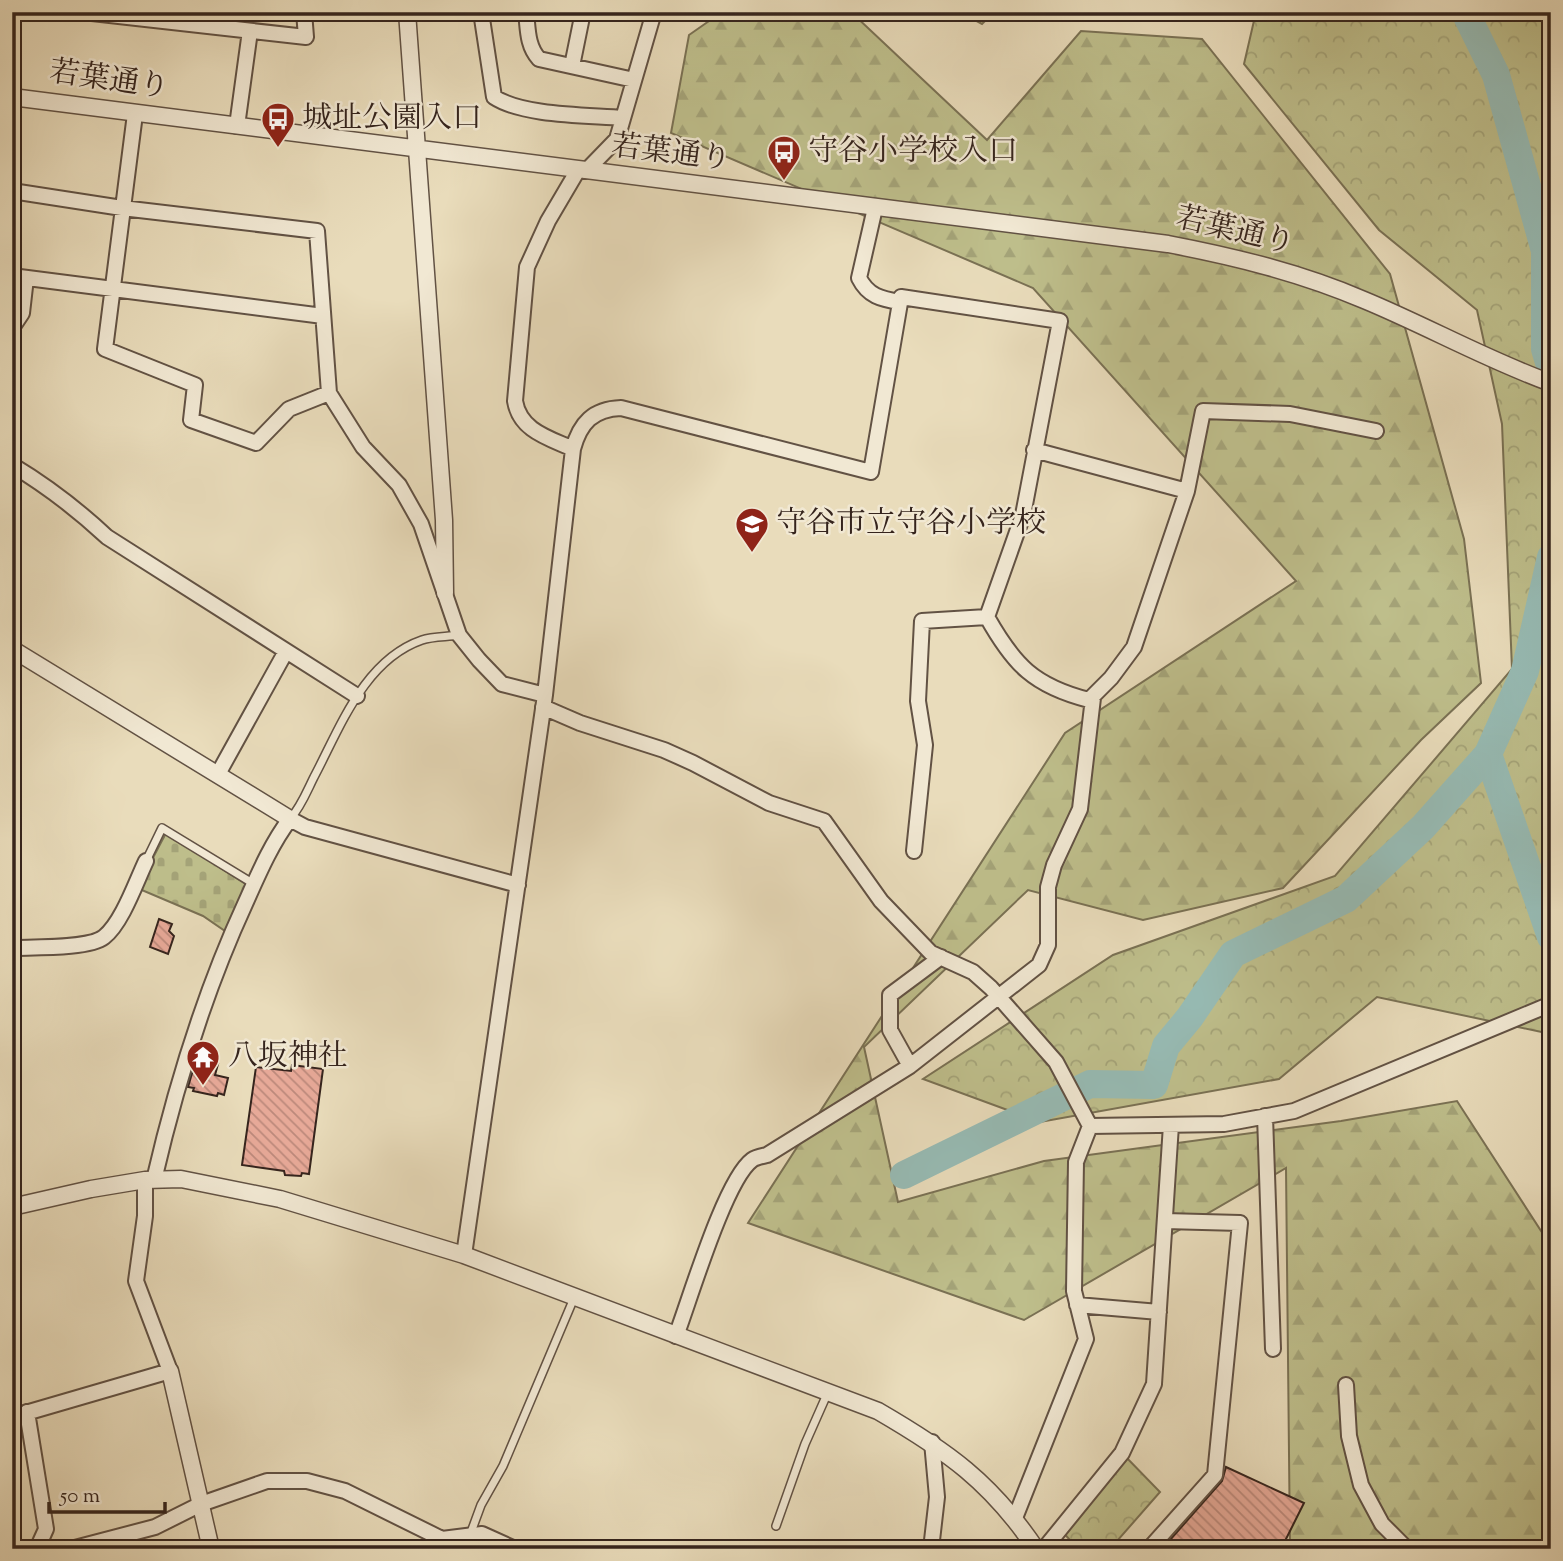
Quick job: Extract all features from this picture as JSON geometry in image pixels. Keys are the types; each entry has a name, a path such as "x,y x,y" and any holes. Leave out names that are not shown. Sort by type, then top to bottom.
{"street":[{"path":"83,12 178,18 250,31 306,37 304,12"},
{"path":"407,12 444,520 445,593"},
{"path":"481,12 494,97 521,108 623,118"},
{"path":"526,12 532,51 539,59 634,80"},
{"path":"572,66 583,12"},
{"path":"573,449 533,430 523,423 516,410 527,267 543,230 582,171 617,139 654,12"},
{"path":"237,126 250,31"},
{"name":"若葉通り","path":"12,97 1168,244 1306,277 1363,299 1523,373 1551,383"},
{"path":"135,114 105,349 195,385 191,420 256,443 289,409 329,393"},
{"path":"12,191 122,208 317,231 329,393 363,447 399,485 421,524 459,635 479,660 502,684 544,701 580,723 664,750 769,803 824,821 881,901 931,953 973,972 991,988 1056,1062 1090,1126 1076,1162 1074,1291 1086,1339 1015,1518"},
{"path":"875,208 859,278 863,288 878,299 900,302"},
{"path":"12,328 22,313 19,277 323,316"},
{"path":"464,1255 544,701 573,449 589,418 607,409 621,408 871,472 901,297 1059,321 1023,515 987,617 1005,648 1030,675 1074,696 1089,700 1093,698"},
{"path":"676,1336 725,1203 738,1177 753,1159 767,1155 910,1066 1033,971 1042,959 1048,946 1048,887 1054,864 1080,809 1093,698 1135,647 1186,491 1203,411 1290,414 1376,431"},
{"path":"1034,450 1186,491"},
{"path":"12,465 42,482 107,537 285,653 357,696"},
{"path":"914,851 925,745 918,701 922,621 987,617"},
{"path":"12,649 305,827 518,885"},
{"path":"218,774 285,653"},
{"path":"212,1549 170,1371 136,1281 149,1180 196,1023 228,939 254,884 290,819"},
{"path":"12,948 89,943 102,939 114,927 146,861"},
{"path":"910,1066 890,1030 890,995 941,957"},
{"path":"1090,1126 1224,1124 1294,1111 1551,1004"},
{"path":"1265,1116 1273,1349"},
{"path":"1044,1549 1122,1452 1154,1384 1171,1125"},
{"path":"12,1207 60,1195 149,1180 181,1179 280,1199 464,1255 878,1411 932,1442 987,1487 1015,1518 1036,1549"},
{"path":"1149,1549 1215,1475 1240,1223 1165,1221"},
{"path":"1077,1305 1159,1312"},
{"path":"12,1417 170,1371"},
{"path":"1346,1385 1349,1436 1361,1485 1382,1524 1407,1549"},
{"path":"27,1412 46,1529 37,1549"},
{"path":"931,1549 937,1497 932,1442"},
{"path":"71,1549 155,1527 201,1504 267,1481 307,1481 345,1492 442,1539 482,1534 515,1549"}],"lane":[{"path":"290,819 357,696 373,675 392,657 424,639 459,635"},
{"path":"146,861 162,828 254,884"},
{"path":"469,1535 481,1505 503,1466 574,1298"},
{"path":"776,1526 805,1444 828,1391"}],"green space":[{"path":"722,12 851,12 987,140 1081,31 1202,39 1390,274 1464,539 1481,683 1421,740 1283,888 1143,920 1028,890 864,1047 898,1202 1044,1161 1341,1121 1457,1101 1543,1234 1551,1256 1551,1549 1290,1549 1286,1168 1024,1320 748,1223 1065,733 1296,581 1033,288 671,133 689,35"},
{"path":"960,12 994,12 982,24"},
{"path":"1256,12 1551,12 1551,1034 1377,997 1279,1079 1040,1122 923,1079 1113,955 1335,876 1512,669 1502,424 1477,310 1379,230 1244,64"},
{"path":"166,833 247,885 225,931 203,916 137,888"},
{"path":"1122,1453 1160,1492 1110,1549 1078,1549 1060,1529"}],"building":[{"path":"159,919 172,924 169,931 174,936 168,954 150,947"},
{"path":"205,1062 218,1064 215,1075 228,1078 224,1095 193,1091 194,1088 188,1087 193,1070 203,1072"},
{"path":"292,1065 323,1069 309,1174 285,1175 284,1171 242,1165 256,1067 291,1071"},
{"path":"1226,1467 1304,1503 1281,1549 1162,1549 1222,1481"}],"waterway":[{"path":"1465,12 1496,75 1545,251 1545,349 1551,369"},
{"path":"1551,557 1525,671 1488,754 1551,937"},
{"path":"904,1175 1090,1084 1154,1085 1166,1046 1190,1017 1233,954 1346,899 1423,827 1488,754"}],"place":[{"name":"城址公園入口","path":"278,149"},
{"name":"守谷小学校入口","path":"784,182"},
{"name":"守谷市立守谷小学校","path":"752,554"},
{"name":"八坂神社","path":"203,1087"}]}
